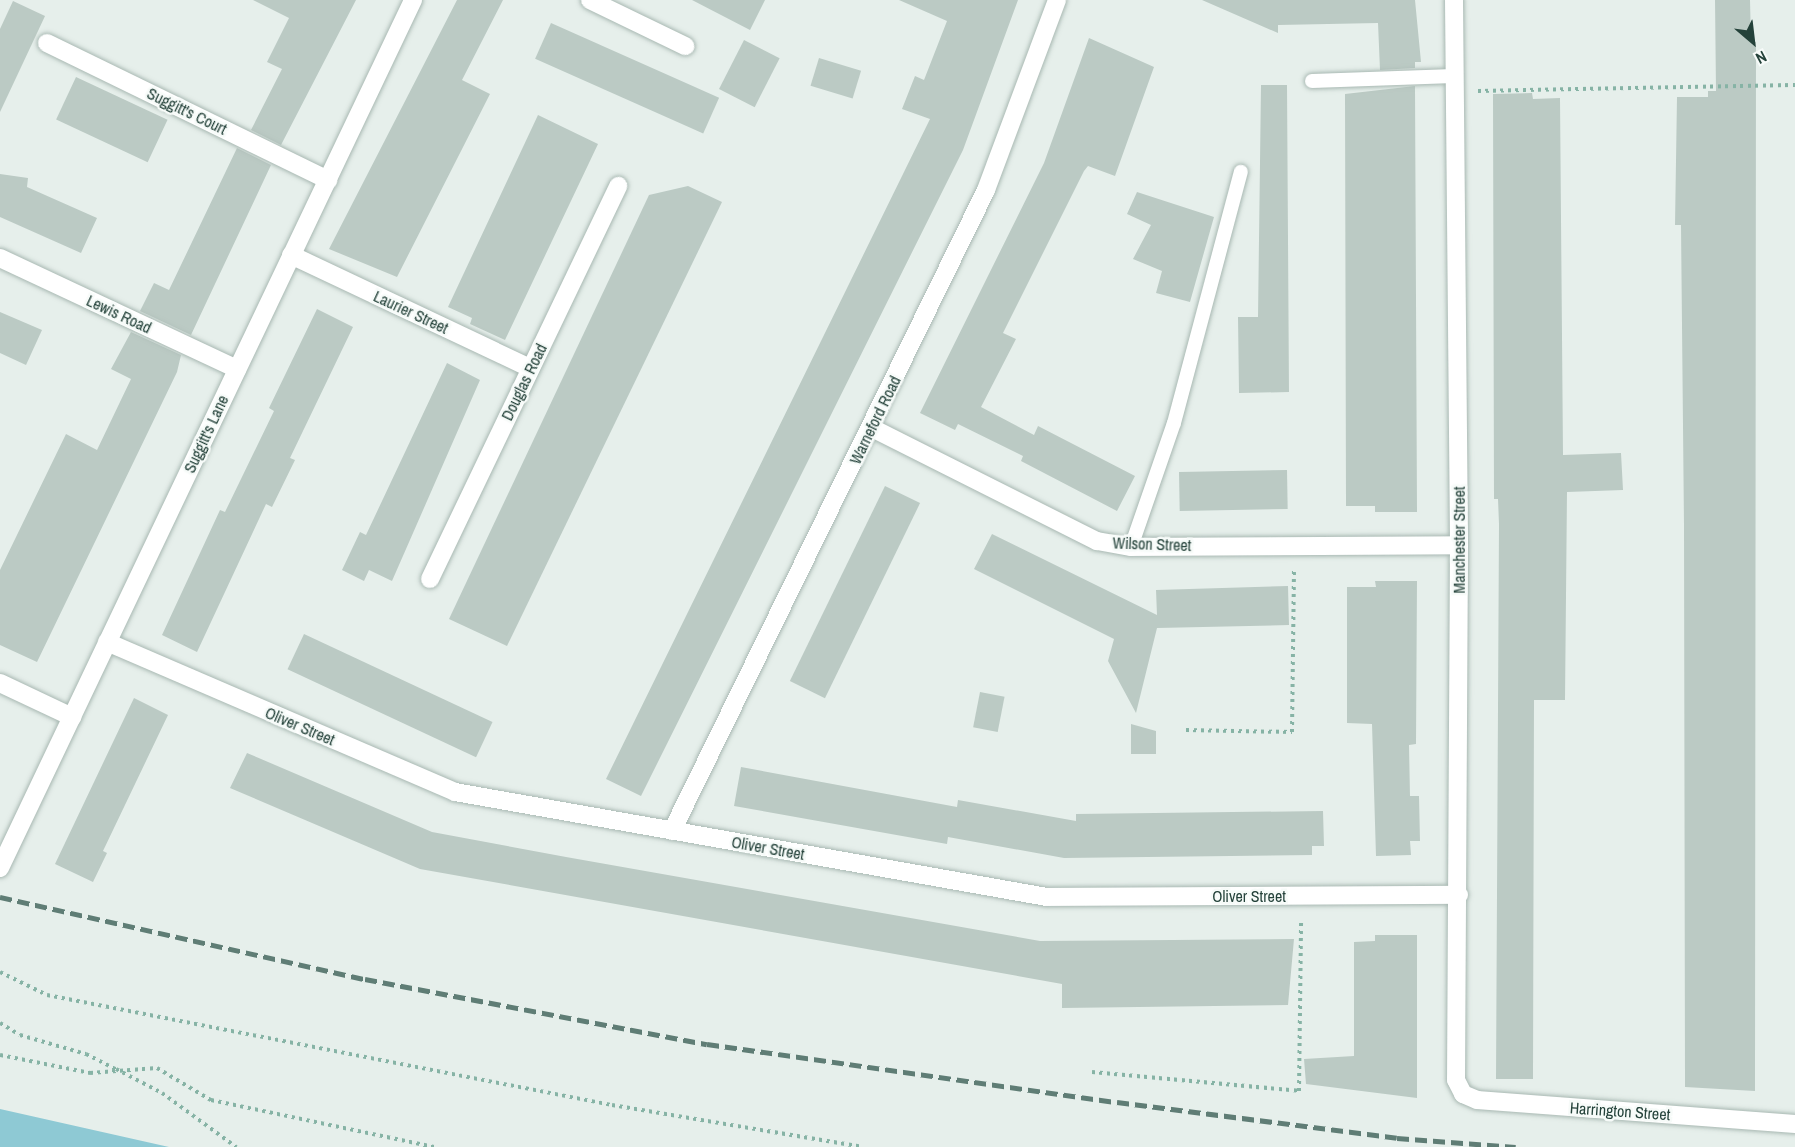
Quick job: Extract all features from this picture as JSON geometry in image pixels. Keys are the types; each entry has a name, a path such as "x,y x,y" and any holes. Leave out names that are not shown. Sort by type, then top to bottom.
{"street":[{"name":"Suggitt's Lane","path":"0,868 413,0"},
{"path":"590,0 685,46"},
{"name":"Warneford Road","path":"672,831 872,428 986,190 1057,0"},
{"name":"Manchester Street","path":"1454,0 1460,545 1456,1080"},
{"name":"Suggitt's Court","path":"46,43 328,180"},
{"name":"Douglas Road","path":"430,579 618,186"},
{"name":"Laurier Street","path":"291,255 530,368"},
{"name":"Lewis Road","path":"0,258 237,369"},
{"name":"Wilson Street","path":"872,428 1097,541 1131,547 1460,545"},
{"name":"Oliver Street","path":"107,642 455,792 1047,897 1459,895"},
{"path":"0,683 72,717"},
{"name":"Harrington Street","path":"1456,1080 1463,1094 1477,1100 1795,1124"}],"lane":[{"path":"1312,81 1454,84"},
{"path":"1131,547 1174,423 1240,172"}],"path":[{"path":"1454,84 1795,85"},
{"path":"1186,730 1292,732 1294,546"},
{"path":"1092,1072 1299,1091 1300,896"},
{"path":"0,972 46,995 612,1105 864,1147"},
{"path":"0,1023 20,1035 86,1054 162,1093 236,1147"},
{"path":"0,1055 90,1073 116,1069 157,1068 211,1100 434,1147"}],"water":[{"path":"0,1109 80,1127 169,1147 0,1147"}],"building":[{"path":"253,0 356,0 281,145 251,130 282,69 267,62 289,18"},
{"path":"457,0 503,0 462,80 490,94 397,277 329,249"},
{"path":"692,0 765,0 750,30"},
{"path":"899,0 1018,0 963,150 641,796 606,779 930,119 902,109 915,76 924,80 947,21"},
{"path":"1202,0 1415,0 1421,62 1415,62 1415,68 1380,70 1378,23 1278,25 1278,33"},
{"path":"1715,0 1750,0 1751,42 1756,42 1755,1091 1685,1087 1684,526 1681,225 1675,225 1677,97 1708,97 1708,91 1716,91"},
{"path":"13,1 45,16 0,112 0,29"},
{"path":"551,23 719,98 703,133 535,59"},
{"path":"1089,38 1154,67 1115,176 1088,166 1084,171 1003,333 1016,339 981,407 1034,435 1038,426 1135,476 1117,511 1021,461 1023,456 958,424 955,430 920,413 1044,163"},
{"path":"744,40 780,58 755,107 719,89"},
{"path":"819,58 861,71 853,99 811,86"},
{"path":"76,77 168,120 148,162 56,120"},
{"path":"1261,85 1287,85 1289,392 1239,393 1238,317 1258,317"},
{"path":"1415,86 1417,512 1375,512 1375,506 1346,506 1345,94"},
{"path":"1532,93 1533,99 1560,98 1563,455 1621,453 1623,490 1567,492 1565,700 1534,700 1533,1079 1496,1079 1499,524 1498,499 1494,499 1493,94"},
{"path":"538,115 598,144 505,340 470,324 472,318 448,307"},
{"path":"237,148 271,165 191,335 140,311 154,283 169,290"},
{"path":"0,174 28,178 27,187 97,218 81,253 0,217"},
{"path":"688,186 722,202 507,646 449,619 649,195"},
{"path":"1137,192 1214,217 1190,302 1156,293 1162,271 1133,259 1151,225 1127,214"},
{"path":"317,309 353,327 290,458 295,460 272,507 266,504 197,652 162,635 220,510 225,512 274,411 269,408"},
{"path":"0,312 42,330 26,365 0,353"},
{"path":"131,332 181,355 177,372 37,662 0,645 0,570 66,434 97,450 131,379 111,369"},
{"path":"447,363 480,380 392,581 369,570 364,581 342,570 360,532 366,535"},
{"path":"1287,470 1288,509 1180,511 1179,472"},
{"path":"885,486 920,503 825,698 790,681"},
{"path":"992,534 1157,615 1156,590 1288,586 1289,625 1157,628 1136,713 1108,661 1114,639 974,569"},
{"path":"1375,581 1417,581 1416,744 1409,745 1410,796 1419,796 1420,841 1410,841 1411,855 1376,856 1372,724 1347,723 1347,587 1376,587"},
{"path":"304,634 493,722 476,757 288,669"},
{"path":"980,692 1005,697 998,732 973,727"},
{"path":"134,698 168,715 103,851 107,853 93,882 55,864"},
{"path":"1131,724 1156,731 1156,754 1131,754"},
{"path":"247,753 432,832 566,857 1040,941 1294,939 1288,1005 1062,1008 1062,984 420,869 230,788"},
{"path":"741,767 957,807 958,800 1076,821 1076,814 1323,811 1324,846 1312,846 1312,855 1064,858 948,837 947,844 734,806"},
{"path":"1375,935 1417,935 1417,1098 1306,1084 1304,1059 1354,1056 1354,942 1375,941"}],"railway":[{"path":"0,897 365,979 707,1044 1117,1102 1397,1138 1516,1147"}]}
